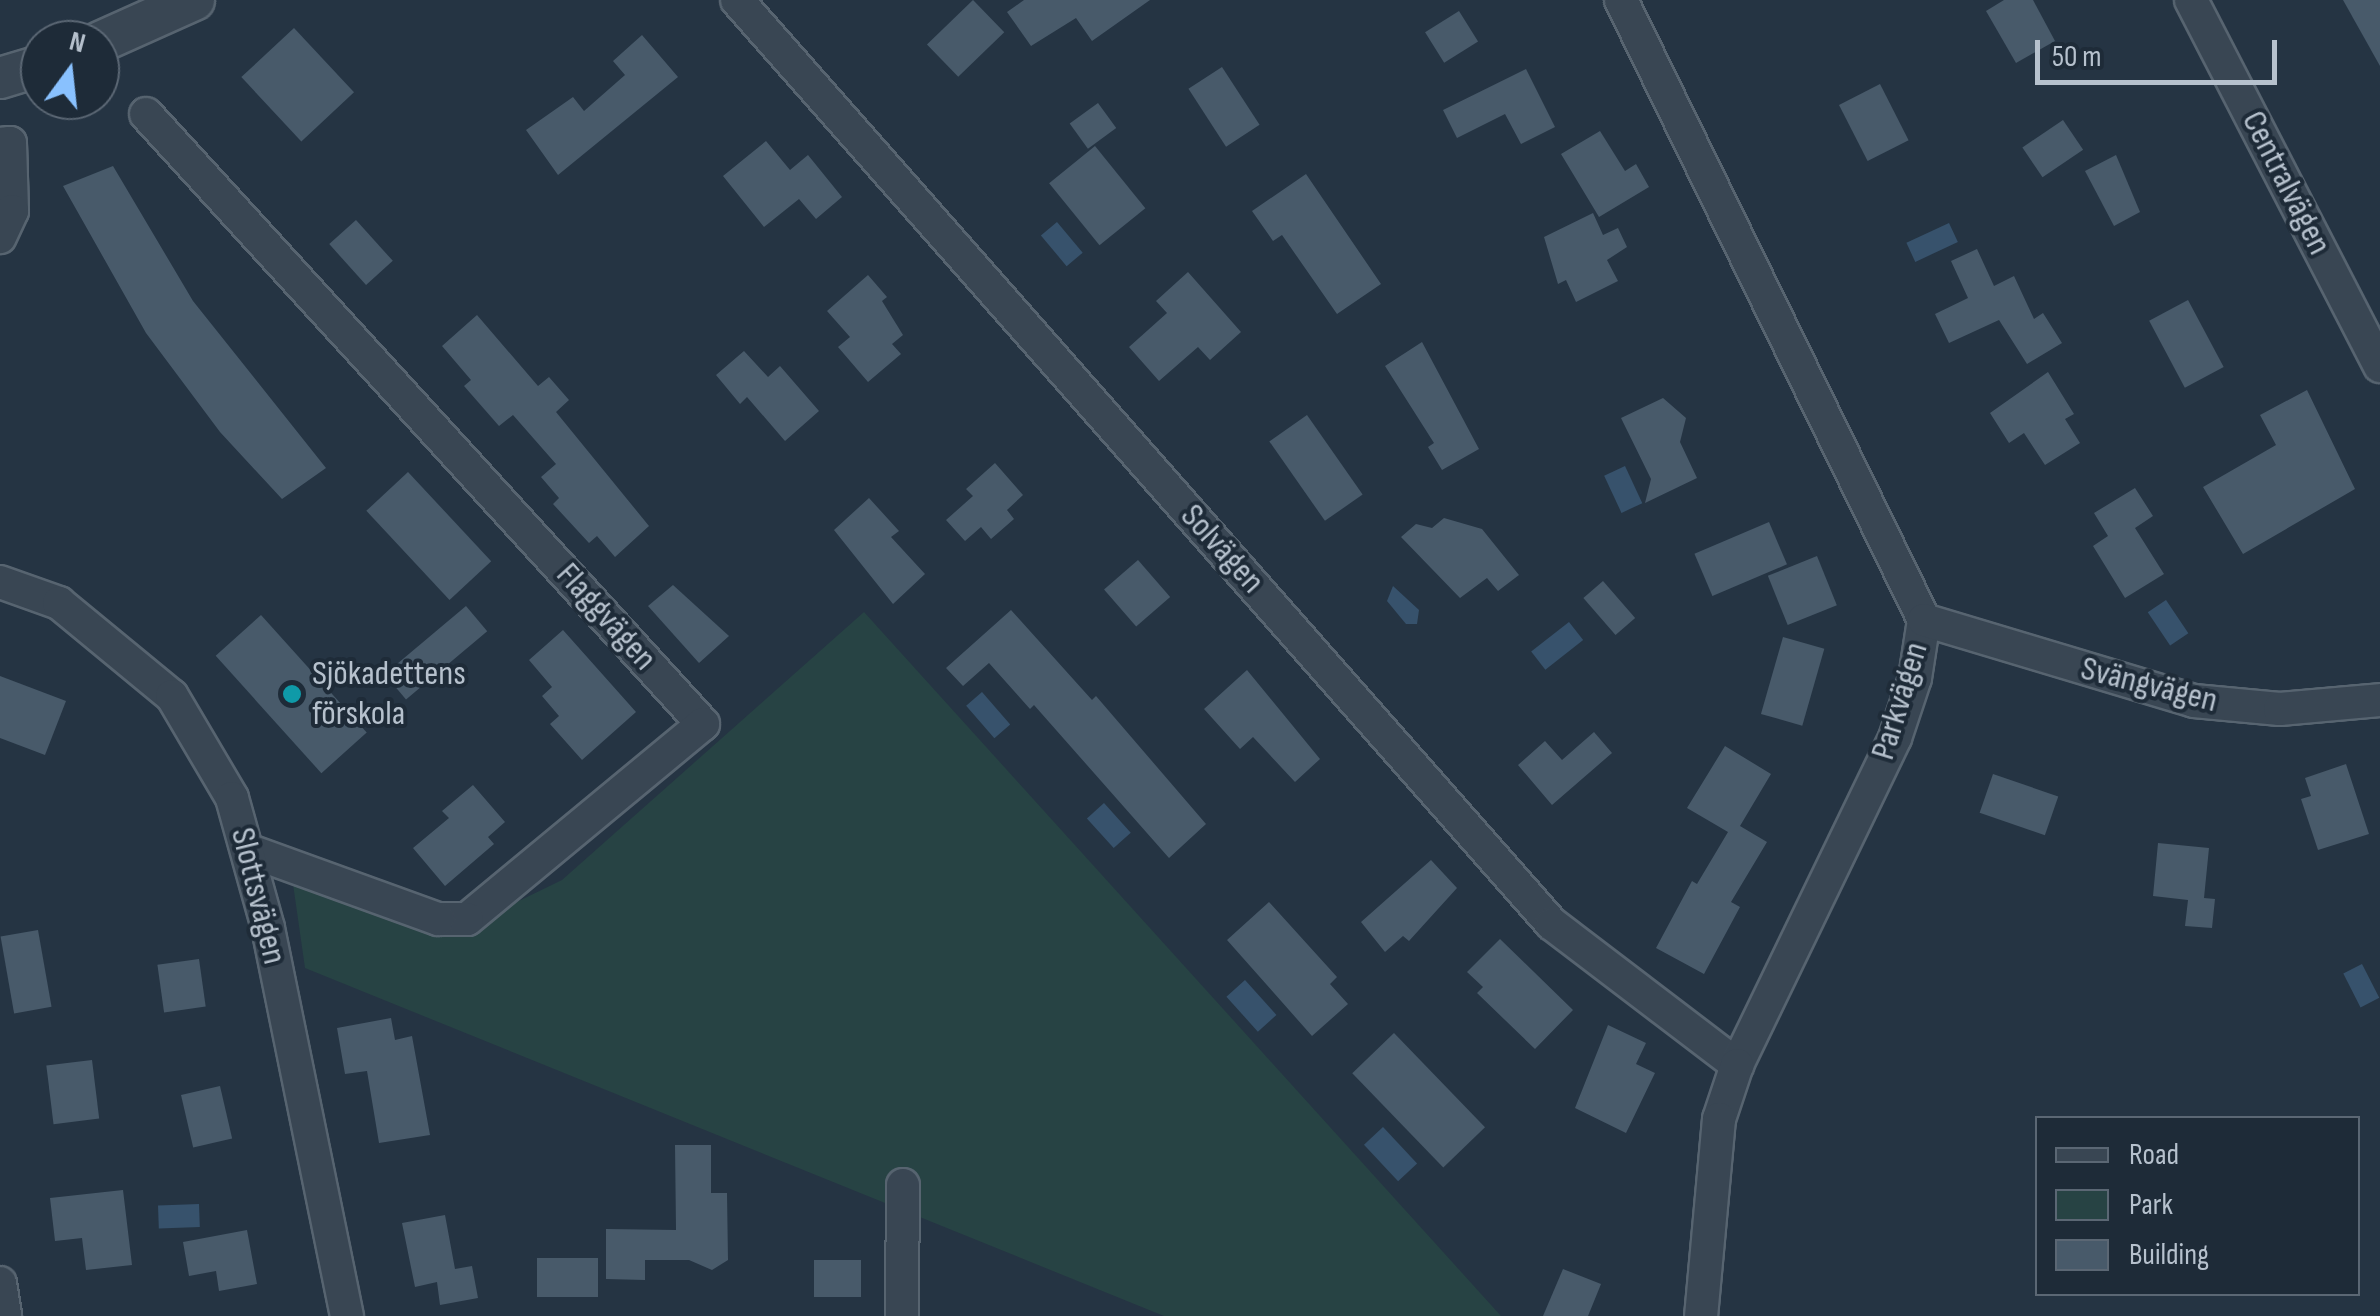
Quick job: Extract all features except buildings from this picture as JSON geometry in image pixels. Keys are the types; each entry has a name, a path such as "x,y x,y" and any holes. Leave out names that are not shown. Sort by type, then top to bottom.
{"street":[{"path":"120,33 194,0"},
{"name":"Solvägen","path":"737,0 1552,924 1737,1065"},
{"name":"Parkvägen","path":"1621,0 1924,620 1915,678 1894,738 1737,1065 1719,1118 1701,1316"},
{"name":"Centralvägen","path":"2191,0 2380,366"},
{"name":"Flaggvägen","path":"146,114 704,724 467,919 438,919 250,851"},
{"path":"0,144 10,143 12,211 0,237"},
{"name":"Slottsvägen","path":"0,582 59,603 172,696 232,798 250,851 348,1316"},
{"name":"Svängvägen","path":"1924,620 2105,680 2194,701 2280,709 2380,700"},
{"path":"902,1184 902,1316"},
{"path":"0,1283 6,1316"}],"green space":[{"path":"864,612 1501,1316 1164,1316 305,968 292,877 457,931 562,880"}],"water":[{"path":"1057,222 1083,253 1067,266 1041,235"},
{"path":"1949,223 1958,242 1915,262 1906,243"},
{"path":"1625,466 1642,503 1621,513 1604,476"},
{"path":"1393,586 1419,610 1417,624 1406,624 1387,601"},
{"path":"2166,600 2188,633 2170,645 2148,612"},
{"path":"1569,622 1583,640 1545,670 1531,652"},
{"path":"982,692 1010,724 994,738 966,706"},
{"path":"1104,803 1131,833 1114,848 1087,818"},
{"path":"2362,964 2379,998 2361,1007 2343,974"},
{"path":"1245,980 1276,1015 1258,1032 1226,997"},
{"path":"1383,1127 1417,1164 1398,1181 1364,1145"},
{"path":"199,1204 200,1227 159,1228 158,1205"}],"place":[{"name":"Sjökadettens förskola","path":"292,694"}]}
